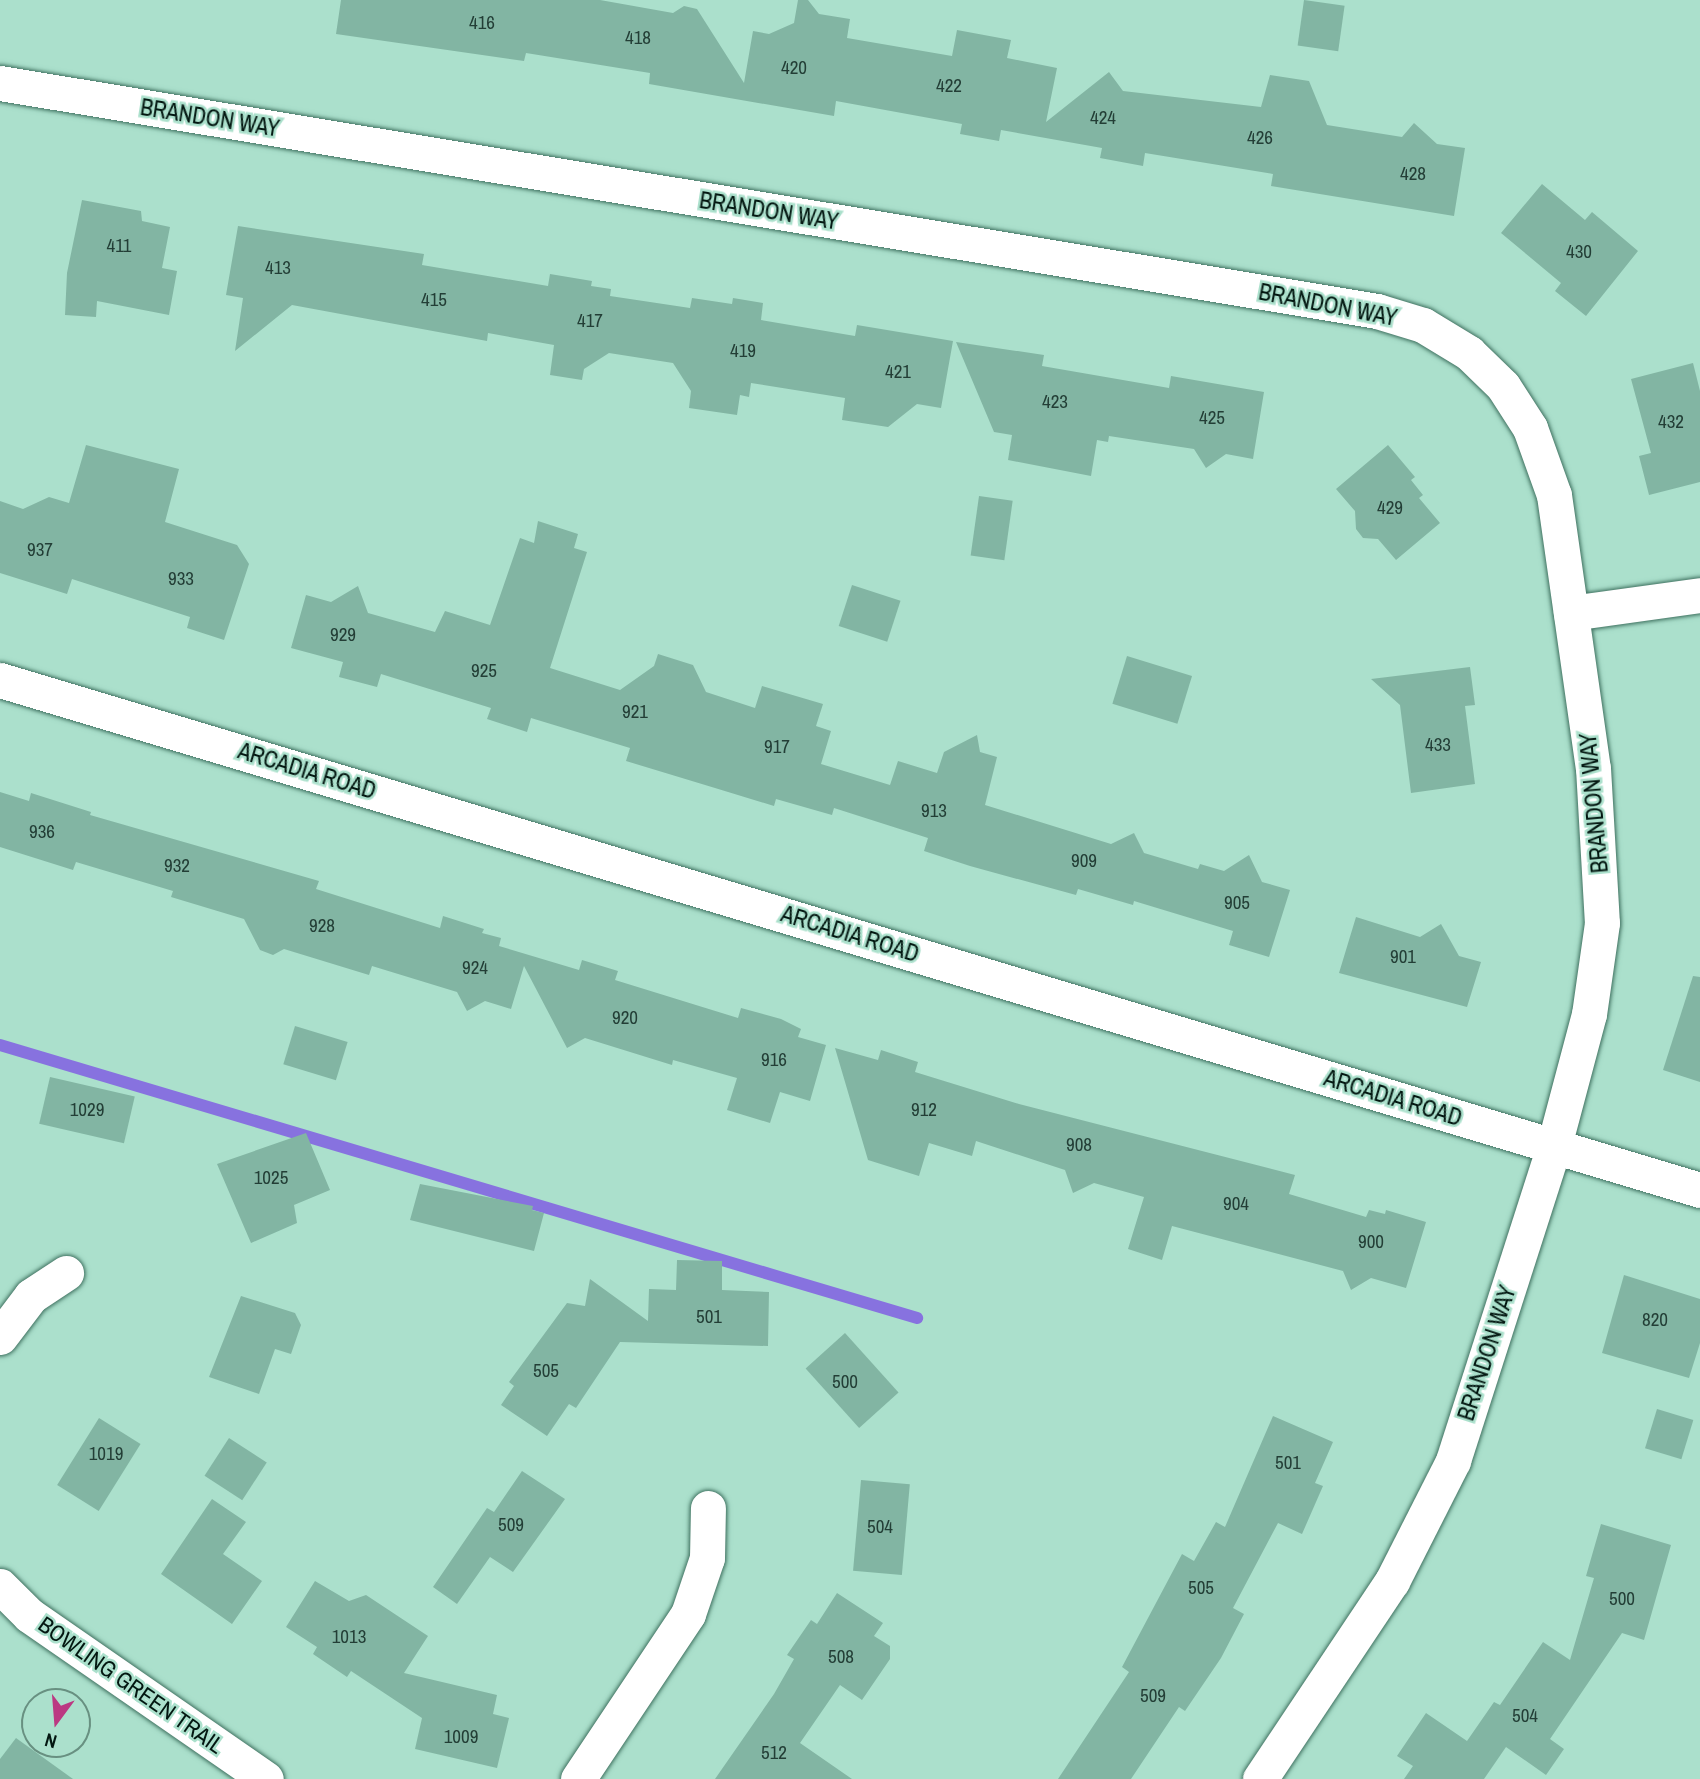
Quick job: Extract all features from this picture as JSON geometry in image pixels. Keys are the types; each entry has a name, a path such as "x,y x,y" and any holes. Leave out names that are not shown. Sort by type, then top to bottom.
{"street":[{"name":"BRANDON WAY","path":"0,83 1377,311 1423,325 1469,353 1503,386 1530,428 1554,495 1593,768 1602,923 1589,1014 1553,1146 1453,1461 1392,1581 1261,1779"},
{"path":"1571,613 1700,595"},
{"name":"ARCADIA ROAD","path":"0,680 1700,1190"},
{"path":"0,1336 32,1296 66,1273"},
{"path":"578,1779 688,1614 707,1558 708,1508"},
{"name":"BOWLING GREEN TRAIL","path":"0,1586 29,1615 266,1779"}],"building":[{"path":"341,0 600,0 673,13 684,6 697,9 744,83 753,31 769,34 794,23 798,0 808,0 819,14 850,19 847,38 952,56 957,30 1011,40 1007,58 1057,68 1046,122 1109,72 1123,91 1261,107 1270,75 1309,81 1327,125 1402,137 1414,123 1437,144 1465,148 1454,216 1271,186 1273,174 1145,153 1143,166 1100,158 1102,148 1001,130 999,141 960,134 962,124 836,101 834,116 649,84 650,73 526,53 524,61 336,34"},
{"path":"1304,0 1345,6 1338,51 1298,46"},
{"path":"1542,184 1585,220 1592,212 1638,251 1586,316 1555,291 1561,283 1501,233"},
{"path":"82,200 141,211 142,221 170,227 162,268 177,271 169,315 97,301 96,317 65,315 67,273"},
{"path":"238,226 424,254 422,265 548,286 550,274 592,281 591,286 611,289 610,296 690,308 692,298 732,304 733,298 763,303 761,320 855,336 857,325 953,341 941,408 917,404 888,427 842,420 845,398 751,383 749,397 740,395 737,415 689,408 691,391 673,363 609,353 584,369 582,380 550,375 554,345 488,333 487,341 292,305 235,351 243,298 226,295"},
{"path":"956,342 1044,355 1042,366 1169,388 1171,376 1264,392 1253,459 1226,454 1206,468 1194,449 1109,436 1108,442 1097,440 1091,476 1008,460 1012,435 994,432"},
{"path":"1693,363 1700,391 1700,482 1649,495 1639,456 1651,453 1631,379"},
{"path":"86,445 179,469 165,522 237,545 249,564 224,640 187,628 190,617 72,579 67,594 0,573 0,501 23,509 49,497 69,503"},
{"path":"1388,445 1415,477 1411,480 1423,495 1419,498 1440,523 1396,560 1378,539 1363,538 1356,529 1355,511 1336,489"},
{"path":"979,496 1013,501 1004,560 971,555"},
{"path":"538,521 578,534 574,548 587,552 550,668 620,690 654,666 658,654 693,665 706,692 755,708 762,686 823,704 816,726 831,731 821,764 890,785 898,761 937,773 944,752 977,735 980,752 997,757 985,805 1111,844 1134,833 1144,853 1198,869 1200,864 1224,871 1249,855 1262,882 1290,890 1269,957 1229,945 1233,931 1134,901 1133,905 1078,889 1076,895 970,866 924,851 928,838 834,808 832,815 776,799 774,806 626,761 630,748 531,718 527,732 487,719 491,708 381,674 377,687 339,677 343,662 291,648 306,595 331,602 358,586 368,613 435,632 445,611 490,625 520,538 534,543"},
{"path":"852,585 901,601 887,642 839,626"},
{"path":"1127,656 1192,676 1177,724 1112,704"},
{"path":"1470,667 1475,705 1465,706 1475,784 1411,793 1400,705 1371,679"},
{"path":"0,792 29,801 31,793 91,812 90,815 319,881 316,889 440,928 443,916 484,929 482,933 501,938 499,946 579,970 582,960 618,971 615,980 738,1018 741,1008 781,1019 801,1029 798,1037 826,1045 810,1101 780,1092 770,1123 727,1110 737,1078 673,1060 672,1065 585,1038 567,1048 524,966 511,1009 485,1001 467,1011 457,992 372,966 369,975 284,949 273,955 260,950 244,919 171,897 173,891 76,862 73,870 0,847"},
{"path":"1356,917 1420,937 1441,924 1459,956 1481,962 1467,1007 1339,973"},
{"path":"1693,976 1700,977 1700,1082 1663,1070"},
{"path":"295,1026 348,1042 336,1080 283,1064"},
{"path":"835,1048 878,1060 881,1050 918,1062 915,1072 1019,1104 1295,1175 1289,1194 1366,1217 1369,1210 1385,1214 1386,1210 1426,1222 1406,1288 1371,1278 1351,1290 1343,1271 1172,1226 1162,1260 1128,1249 1144,1197 1094,1183 1073,1193 1065,1170 976,1141 972,1156 929,1143 919,1176 868,1160"},
{"path":"50,1077 135,1097 124,1143 39,1124"},
{"path":"306,1133 330,1190 294,1205 297,1223 251,1243 217,1164"},
{"path":"420,1184 533,1206 532,1210 544,1213 534,1251 410,1220"},
{"path":"677,1260 722,1261 722,1290 769,1292 768,1346 620,1342 576,1408 569,1404 547,1436 501,1405 514,1386 509,1382 567,1303 585,1306 590,1279 648,1321 649,1289 676,1290"},
{"path":"1624,1275 1700,1299 1700,1343 1689,1378 1602,1353"},
{"path":"241,1296 295,1313 301,1325 291,1354 275,1349 259,1394 209,1377"},
{"path":"845,1333 899,1392 859,1428 806,1368"},
{"path":"1657,1409 1693,1420 1681,1459 1645,1448"},
{"path":"1273,1416 1333,1442 1315,1483 1323,1486 1302,1534 1278,1523 1233,1608 1244,1614 1221,1658 1185,1711 1179,1707 1131,1779 1058,1779 1129,1672 1122,1667 1182,1554 1194,1561 1216,1522 1225,1527"},
{"path":"99,1418 141,1444 99,1511 57,1485"},
{"path":"229,1438 267,1463 242,1500 204,1476"},
{"path":"522,1471 565,1499 513,1572 490,1557 457,1604 433,1587 487,1508 494,1512"},
{"path":"861,1480 910,1484 902,1575 853,1571"},
{"path":"212,1499 246,1522 223,1554 262,1581 232,1624 161,1574"},
{"path":"1601,1524 1671,1545 1644,1640 1622,1633 1550,1739 1564,1749 1546,1775 1506,1747 1484,1779 1404,1779 1413,1766 1397,1756 1426,1713 1467,1741 1494,1702 1500,1705 1543,1642 1570,1660 1594,1578 1586,1576"},
{"path":"315,1581 349,1601 366,1595 428,1636 404,1673 497,1695 493,1714 509,1718 497,1768 415,1749 422,1718 351,1671 347,1677 313,1654 317,1647 286,1627"},
{"path":"837,1593 883,1623 874,1636 890,1646 890,1659 862,1700 840,1685 800,1743 852,1779 715,1779 774,1694 794,1659 787,1655 811,1620 817,1624"},
{"path":"16,1738 21,1742 21,1758 44,1758 73,1779 0,1779 0,1759"}],"waterway":[{"path":"0,1045 917,1318"}]}
